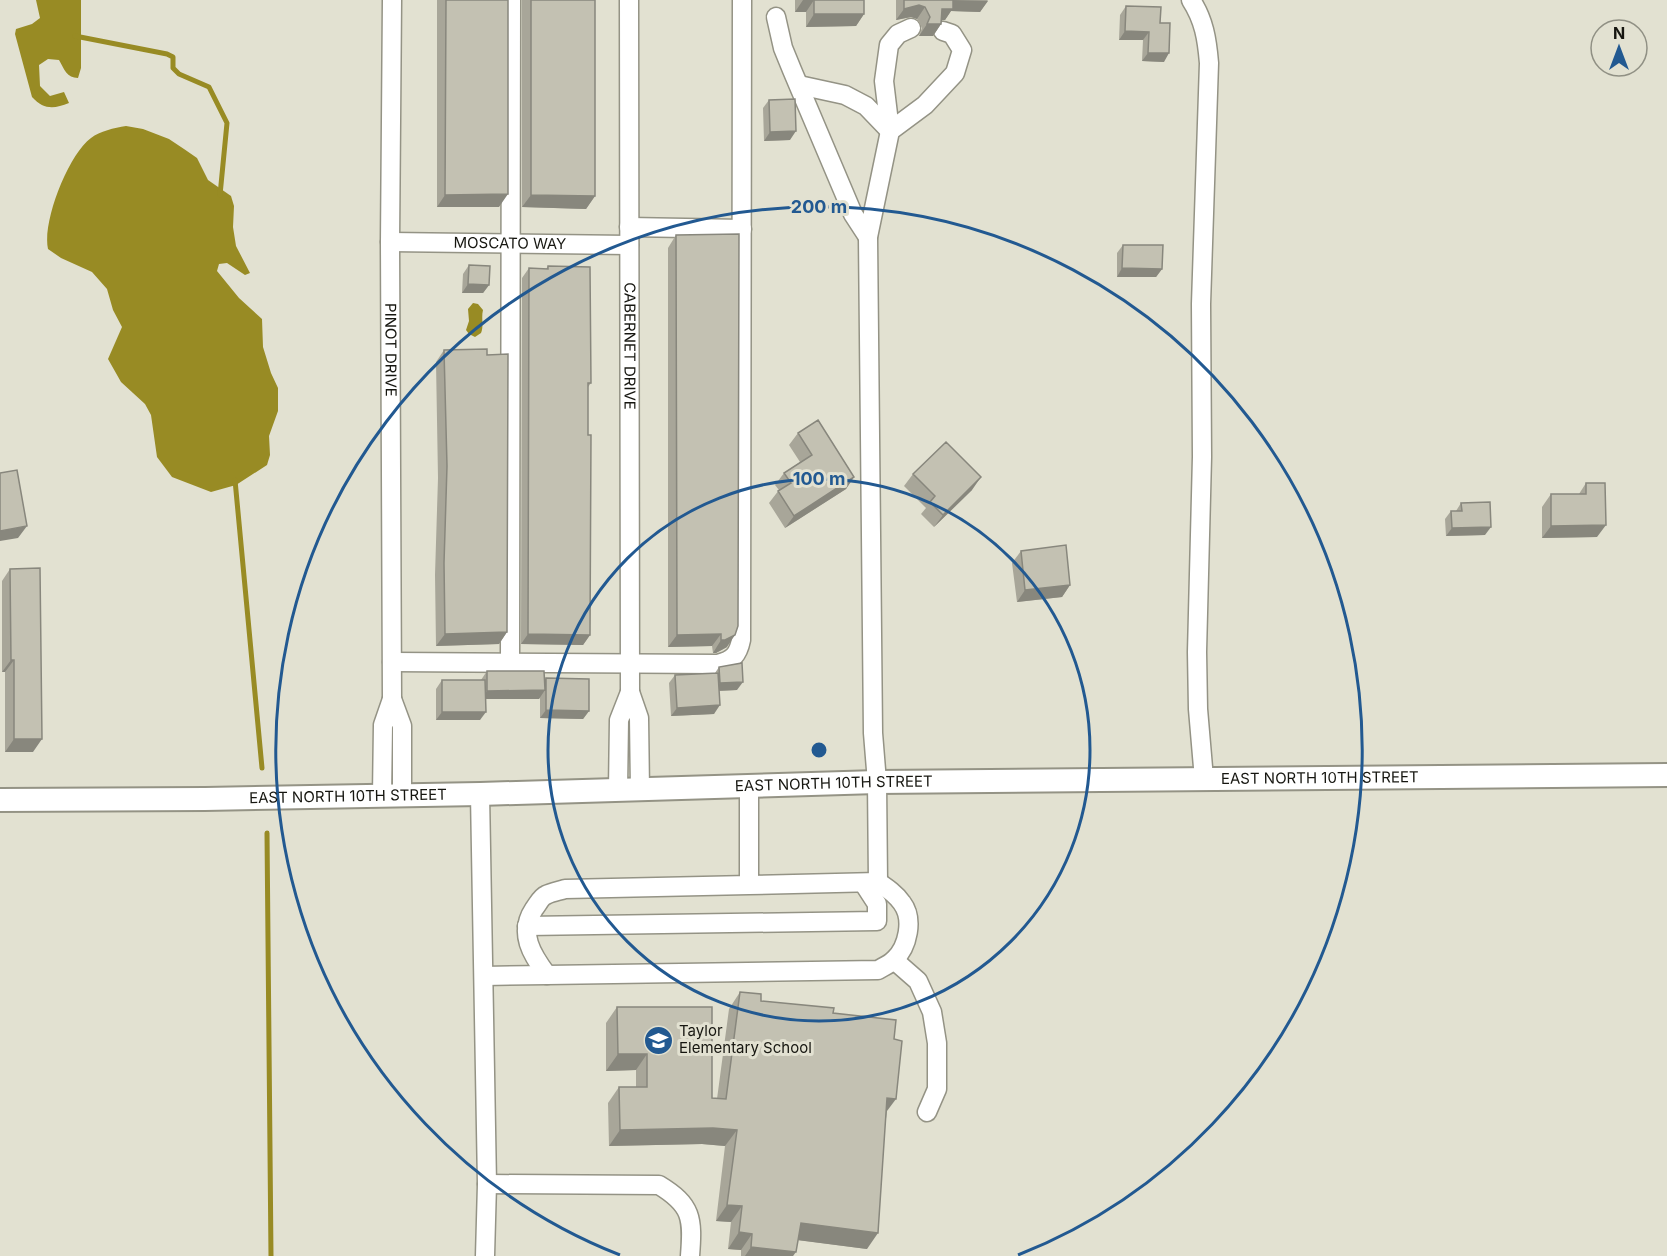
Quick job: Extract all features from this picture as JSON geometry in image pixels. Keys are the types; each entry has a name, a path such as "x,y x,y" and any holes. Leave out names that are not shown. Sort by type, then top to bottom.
{"main road":[{"name":"EAST NORTH 10TH STREET","path":"0,800 480,794 877,782 1667,775"}],"street":[{"name":"PINOT DRIVE","path":"392,0 390,242 392,699 402,726 392,795"},
{"path":"510,662 511,0"},
{"name":"CABERNET DRIVE","path":"628,0 629,663 630,692 639,718 629,790"},
{"path":"392,662 718,664 730,661 738,652 741,640 742,0"},
{"path":"1191,0 1199,13 1206,34 1209,63 1201,304 1202,457 1197,652 1198,709 1204,779"},
{"path":"776,17 783,48 853,214 868,237"},
{"path":"527,926 877,921 877,904 871,883 877,782 873,733 868,237 890,131 884,81 889,45 898,34 911,28"},
{"path":"890,131 925,105 955,73 962,50 952,34 943,31"},
{"path":"799,85 845,95 866,106 890,131"},
{"name":"MOSCATO WAY","path":"390,242 510,243 742,229"},
{"path":"749,786 750,885"},
{"path":"480,794 487,1184 485,1256"},
{"path":"484,976 878,970 894,960 907,942 908,922 905,906 894,894 871,883 565,889 544,895 530,915 527,926 528,941 534,958 547,975"},
{"path":"894,960 918,981 932,1012 937,1043 936,1089 927,1112"},
{"path":"487,1184 659,1185 677,1196 690,1214 690,1256"}],"shaded area":[{"path":"36,0 81,0 81,68 78,78 68,75 59,60 48,59 39,65 40,86 50,96 64,92 69,103 59,106 45,106 32,97 15,34 16,29 32,24 40,18"},
{"path":"126,126 143,129 169,139 184,149 197,158 208,180 231,196 234,206 233,227 236,246 250,273 245,275 227,263 219,264 217,271 239,298 262,319 263,347 278,388 278,411 269,436 270,455 267,465 236,485 211,492 172,477 157,457 151,415 145,404 121,382 108,359 122,327 113,310 107,289 92,272 61,258 48,249 47,237 53,206 74,159 91,138 107,130"},
{"path":"473,303 478,304 483,310 482,330 475,337 466,330 469,321 468,309"}],"building":[{"path":"446,0 508,0 508,194 445,195"},
{"path":"531,0 595,0 595,196 531,195"},
{"path":"814,0 864,0 864,14 814,14"},
{"path":"904,0 953,0 953,9 942,9 941,24 927,24 930,17 925,7 919,5 904,9"},
{"path":"1126,6 1161,7 1160,23 1170,23 1169,53 1148,53 1149,32 1125,31"},
{"path":"795,99 796,131 770,132 769,100"},
{"path":"739,234 738,626 735,635 721,640 721,634 677,635 676,235"},
{"path":"1123,245 1163,245 1162,269 1122,268"},
{"path":"469,265 490,266 489,285 468,284"},
{"path":"548,266 590,267 591,383 588,383 588,435 591,435 590,635 528,634 529,268 548,269"},
{"path":"487,349 487,355 508,354 507,632 445,634 444,563 447,466 444,350"},
{"path":"818,420 854,477 794,516 778,491 791,483 784,473 812,455 798,433"},
{"path":"946,442 981,477 943,515 930,502 935,496 913,474"},
{"path":"17,470 27,526 0,531 0,473"},
{"path":"1586,483 1605,483 1606,525 1551,526 1551,494 1586,494"},
{"path":"1490,502 1491,527 1452,528 1451,511 1462,511 1461,503"},
{"path":"1066,545 1070,585 1025,590 1021,551"},
{"path":"40,568 42,739 14,739 14,660 11,660 10,569"},
{"path":"742,663 743,682 720,683 719,667"},
{"path":"487,671 544,671 545,690 487,691"},
{"path":"718,673 720,705 677,708 675,675"},
{"path":"546,678 589,679 589,711 546,710"},
{"path":"442,680 485,680 486,712 442,712"},
{"path":"740,992 761,994 761,1001 834,1008 833,1013 896,1020 894,1039 902,1041 896,1099 887,1098 878,1233 801,1223 796,1252 751,1247 752,1234 739,1232 742,1206 727,1205 737,1130 713,1128 620,1130 619,1087 647,1087 647,1054 618,1054 617,1007 712,1007 712,1098 726,1099"}],"waterway":[{"path":"75,36 167,54 173,57 173,68 179,74 209,87 227,123 220,195"},
{"path":"235,480 262,768"},
{"path":"267,833 271,1256"}],"place":[{"name":"Taylor Elementary School","path":"658,1040"}]}
